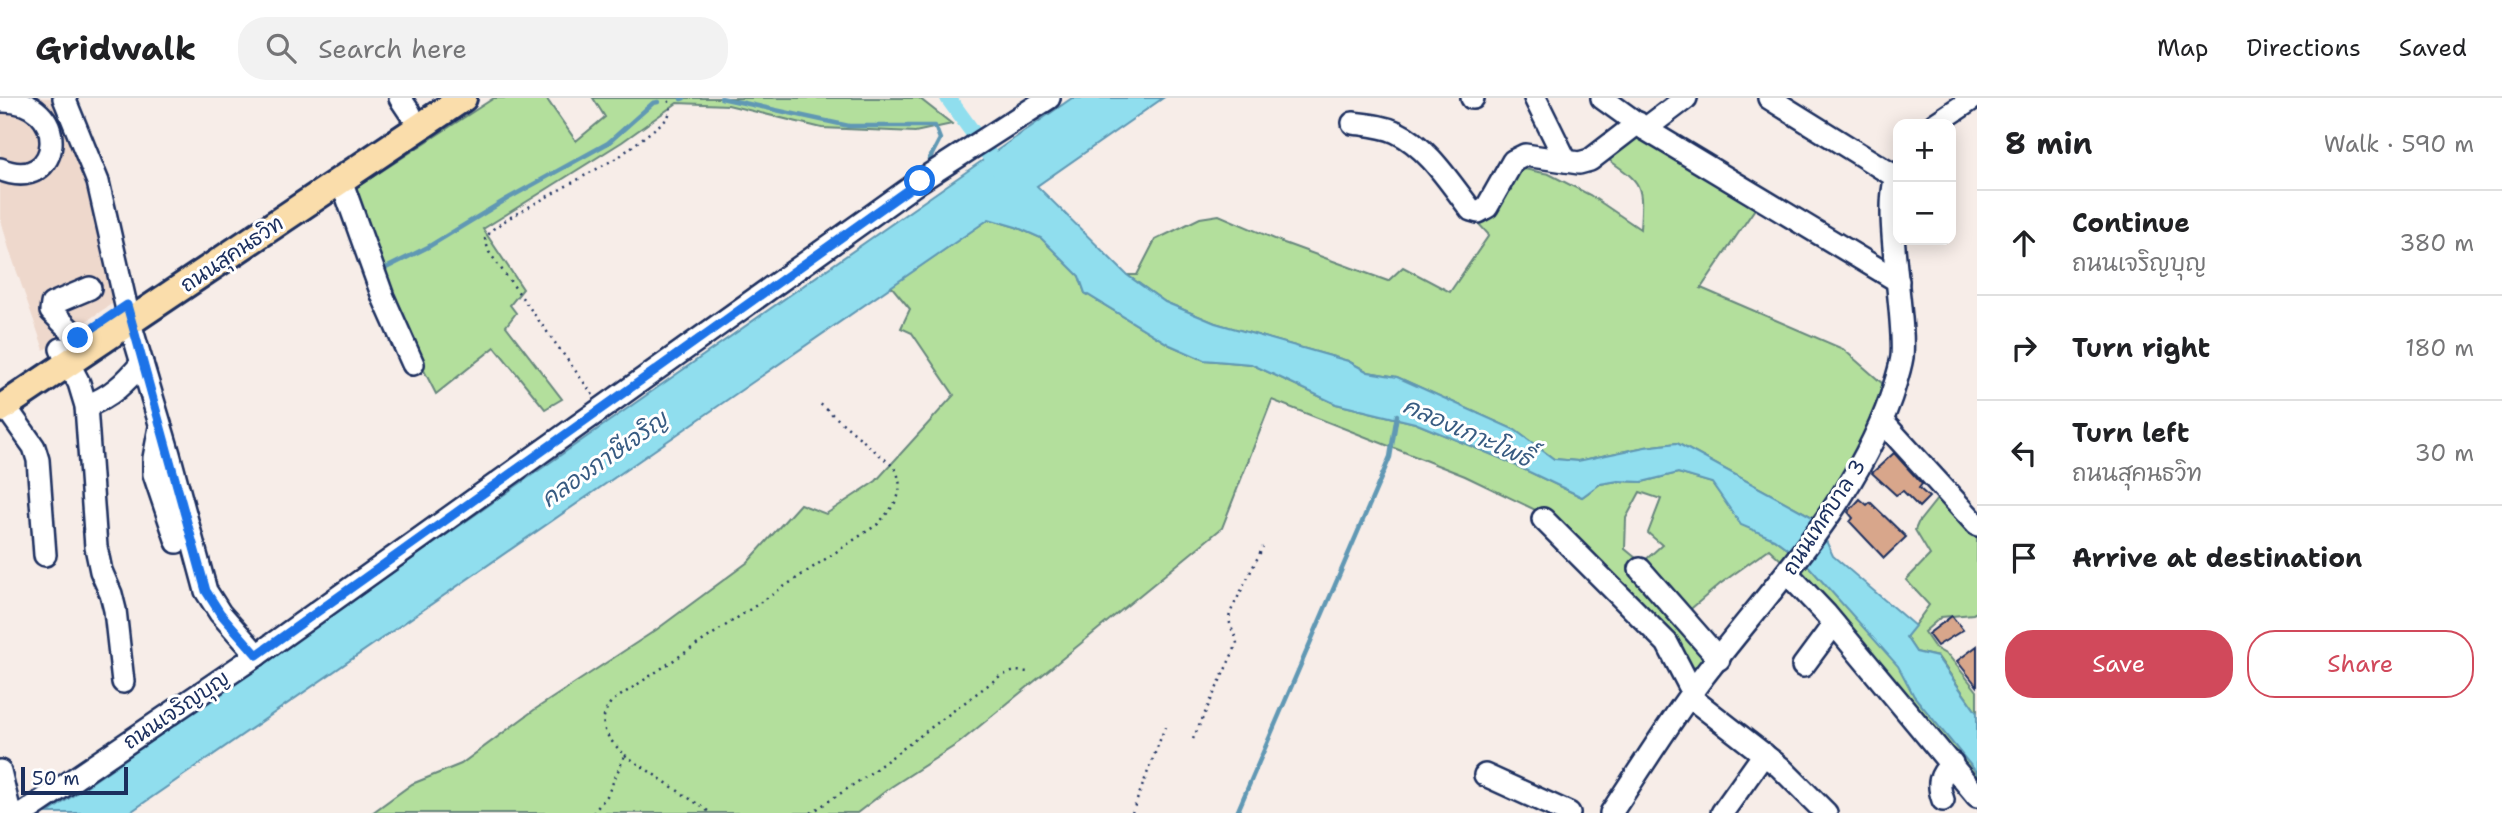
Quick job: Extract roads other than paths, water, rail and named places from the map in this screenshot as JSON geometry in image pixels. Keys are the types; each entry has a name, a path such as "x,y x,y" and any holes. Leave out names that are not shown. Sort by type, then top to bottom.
{"main road":[{"name":"ถนนสุคนธวิท","path":"129,314 405,106 433,98"},
{"name":"ถนนสุคนธวิท","path":"2,402 69,350 341,180 463,98"}],"street":[{"path":"0,101 21,98 32,102 49,118 52,129 49,152 41,162 30,169 17,172 0,169"},
{"path":"64,98 98,182 129,314 206,591 220,613 257,655"},
{"name":"ถนนเจริญบุญ","path":"24,813 257,655 920,181 1049,98"},
{"path":"1535,98 1566,161"},
{"path":"1602,98 1642,126 1898,281"},
{"path":"1353,123 1381,127 1405,138 1430,159 1471,210 1478,212 1487,207 1513,161 1519,157 1525,155 1579,163 1590,160 1686,98"},
{"path":"1769,98 1893,173"},
{"path":"1943,119 1974,98"},
{"path":"49,152 80,138"},
{"path":"341,180 383,297 413,364"},
{"name":"ถนนเทศบาล 3","path":"1611,813 1691,695 1822,525 1851,483 1882,421 1902,357 1892,203 1896,182"},
{"path":"90,288 52,304 51,311 69,350 86,406 96,547 101,571 115,610 123,682"},
{"path":"86,406 100,401 122,386 142,363"},
{"path":"2,402 34,447 38,460 45,555"},
{"path":"1882,421 1977,525"},
{"path":"161,425 154,458 154,474 177,542"},
{"path":"1543,519 1667,643 1691,695 1780,766 1826,813"},
{"path":"1791,568 1977,796"},
{"path":"1640,569 1719,659"},
{"path":"1802,666 1834,624"},
{"path":"1722,813 1764,754"},
{"path":"1943,800 1938,786 1940,775 1951,764"},
{"path":"0,771 10,813"},
{"path":"1485,775 1569,813"}],"water":[{"name":"คลองภาษีเจริญ","path":"1072,98 1163,98 1037,186 1127,275 1165,302 1215,323 1348,361 1368,372 1397,377 1515,430 1554,459 1578,461 1677,443 1816,519 1833,556 1915,626 1906,637 1916,652 1937,657 1977,713 1977,773 1914,696 1898,666 1804,561 1774,539 1741,525 1712,483 1678,473 1642,482 1618,481 1600,484 1582,497 1500,458 1415,423 1336,404 1251,364 1204,360 1170,345 1085,293 1079,276 1041,238 989,219 129,813 48,813"}],"waterway":[{"path":"721,98 849,126 935,126 940,139 929,160"},
{"name":"คลองเกาะโพธิ์","path":"948,98 1000,170"},
{"path":"384,269 428,247 608,143 653,103 658,102"},
{"path":"1237,813 1390,457 1397,415"}]}
